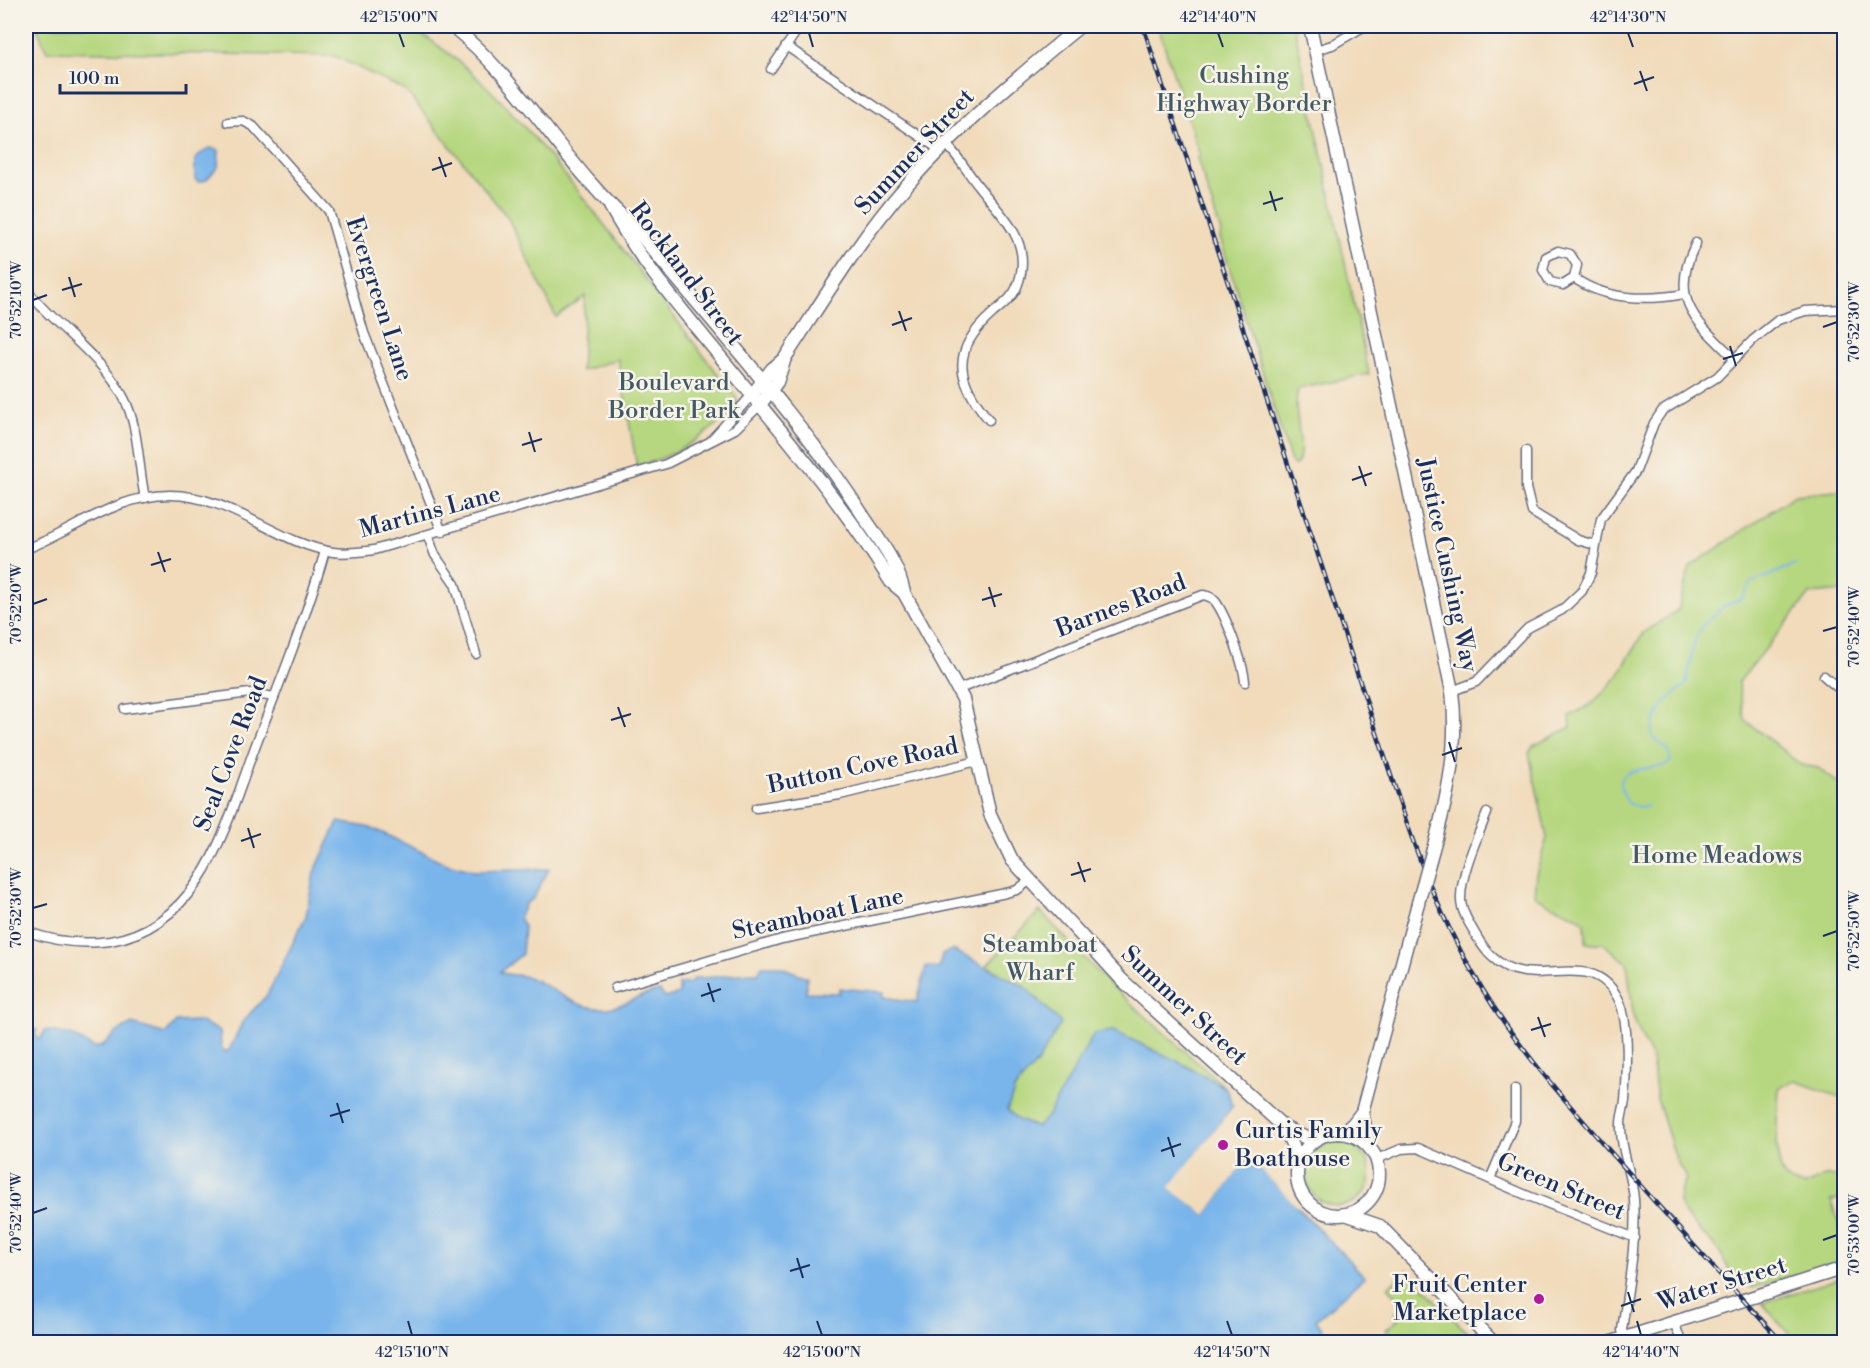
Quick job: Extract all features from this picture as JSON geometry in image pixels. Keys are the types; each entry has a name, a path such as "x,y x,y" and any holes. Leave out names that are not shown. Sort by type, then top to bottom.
{"main road":[{"name":"Rockland Street","path":"452,26 492,63 610,206 635,228 762,382"},
{"name":"Summer Street","path":"756,400 762,382 785,358 880,219 943,147 991,100 1080,26"},
{"name":"Justice Cushing Way","path":"1310,26 1452,691 1455,729 1452,769 1433,849 1362,1112 1369,1146"},
{"name":"Rockland Street","path":"610,206 632,245 756,400"},
{"name":"Summer Street","path":"756,400 770,392 781,375 785,358"},
{"name":"Summer Street","path":"762,382 818,450 856,504 901,576 904,593 959,689 967,713 987,804 1008,854 1029,881 1122,980 1285,1128 1304,1137 1317,1139"},
{"name":"Summer Street","path":"756,400 826,486 891,582 904,593"},
{"path":"1362,1112 1352,1125 1340,1133 1317,1139 1303,1155 1298,1168 1302,1192 1313,1206 1325,1212 1345,1214 1380,1226"},
{"name":"Summer Street","path":"1285,1128 1295,1151 1298,1168"},
{"path":"1340,1133 1355,1137 1369,1146 1377,1159 1378,1182 1374,1195 1374,1210 1380,1226 1493,1342"},
{"path":"1345,1214 1358,1208 1374,1195"},
{"name":"Water Street","path":"1618,1340 1845,1268"}],"street":[{"path":"771,69 800,26"},
{"path":"1316,50 1332,45 1364,27 1379,26"},
{"path":"786,46 943,147 1011,223 1022,255 1019,281 1013,294 975,330 964,351 962,371 965,384 989,420"},
{"name":"Evergreen Lane","path":"228,122 243,121 253,126 329,211 364,333 442,532"},
{"path":"1696,243 1686,269 1684,294 1692,314 1735,359"},
{"path":"1558,250 1570,254 1577,265 1574,278 1563,285 1550,282 1543,270 1546,257 1558,250"},
{"path":"1574,278 1595,290 1616,296 1684,294"},
{"path":"26,289 50,317 102,369 124,398 132,420 145,498"},
{"path":"1452,691 1476,682 1528,628 1574,601 1589,578 1600,519 1636,471 1657,417 1667,406 1709,383 1761,332 1784,318 1805,311 1845,309"},
{"name":"Martins Lane","path":"710,442 756,400"},
{"name":"Martins Lane","path":"26,549 101,512 145,498 177,495 210,502 325,550 362,552 442,532 666,464 735,429 756,400"},
{"path":"1526,451 1526,488 1533,512 1578,540 1595,545"},
{"path":"428,536 435,555 455,584 476,654"},
{"name":"Seal Cove Road","path":"26,931 56,941 80,944 127,936 154,924 173,912 201,878 308,609 325,550"},
{"name":"Barnes Road","path":"959,689 1203,595 1212,597 1219,607 1242,667 1245,682"},
{"path":"1824,676 1845,693"},
{"path":"125,709 250,693 274,698"},
{"name":"Button Cove Road","path":"756,808 840,795 977,761"},
{"path":"1487,813 1465,877 1461,900 1468,921 1483,947 1497,963 1521,972 1544,974 1579,970 1598,975 1612,988 1621,1004 1625,1023 1625,1094 1621,1131 1632,1188 1635,1238"},
{"name":"Steamboat Lane","path":"615,988 782,939 1006,893 1020,888 1029,881"},
{"path":"1490,1179 1515,1121 1515,1089"},
{"name":"Green Street","path":"1377,1159 1404,1148 1418,1148 1635,1238 1622,1330 1618,1340"},
{"path":"1674,1321 1681,1342"}],"green space":[{"name":"Boulevard Border Park","path":"36,26 409,26 473,73 526,128 605,225 736,397 738,405 692,443 637,467 618,359 581,371 585,296 556,317 508,218 406,91 335,56 47,51"},
{"name":"Cushing Highway Border","path":"1158,26 1294,26 1369,374 1298,389 1296,409 1300,451 1296,465 1292,465 1220,238 1221,232 1197,158 1200,156"},
{"name":"Home Meadows","path":"1844,487 1844,591 1810,594 1738,683 1745,720 1801,765 1818,768 1838,783 1844,782 1844,1099 1796,1081 1779,1087 1777,1136 1779,1163 1782,1173 1789,1180 1804,1186 1824,1176 1844,1176 1844,1198 1831,1201 1844,1239 1844,1261 1752,1288 1747,1283 1736,1284 1720,1252 1683,1213 1679,1202 1686,1178 1677,1162 1657,1099 1652,1059 1634,1020 1627,963 1602,943 1586,943 1585,923 1534,895 1536,874 1547,838 1529,753 1533,746 1571,727 1570,716 1593,703 1618,676 1643,633 1678,610 1690,567 1795,495 1837,491"},
{"name":"Steamboat Wharf","path":"1040,911 1107,982 1226,1088 1179,1062 1113,1031 1094,1034 1047,1117 1037,1127 1020,1121 1007,1110 1015,1088 1061,1023 1038,999 987,965"},
{"path":"1338,1142 1350,1144 1361,1151 1368,1162 1370,1174 1368,1186 1361,1197 1350,1204 1338,1206 1326,1204 1315,1197 1308,1186 1306,1174 1308,1162 1315,1151 1326,1144"},
{"path":"1407,1270 1476,1342 1401,1342 1386,1330 1398,1319 1394,1314 1404,1304 1388,1287"},
{"path":"1844,1277 1844,1342 1796,1342 1762,1303"}],"water":[{"path":"209,148 219,150 218,167 206,180 198,182 195,179 195,160"},
{"path":"338,822 372,828 447,864 475,871 549,869 533,899 526,903 519,918 524,926 522,954 500,972 530,978 585,1006 615,1007 660,991 665,998 679,994 679,984 691,983 695,978 758,973 762,966 779,966 807,977 806,992 839,993 839,988 884,992 884,997 917,1002 926,967 939,968 942,954 953,950 1024,986 1061,1023 1037,1063 1015,1088 1007,1110 1020,1121 1037,1127 1047,1117 1094,1034 1113,1031 1179,1062 1226,1088 1233,1106 1170,1188 1206,1215 1248,1156 1365,1277 1316,1320 1331,1342 26,1342 26,1027 37,1030 35,1035 40,1040 45,1030 71,1035 94,1048 102,1046 117,1032 132,1024 166,1034 176,1022 199,1021 220,1031 221,1047 225,1052 229,1050 243,1021 267,995 306,916 314,873"}],"pier":[{"path":"1236,1103 1236,1108 1174,1188 1205,1211 1248,1154 1298,1204 1297,1207 1248,1157 1206,1215 1169,1188"}],"waterway":[{"path":"1648,806 1640,807 1628,803 1622,789 1622,779 1627,773 1665,765 1671,761 1668,750 1651,735 1655,719 1666,701 1686,684 1695,639 1703,625 1724,606 1741,599 1751,583 1797,564"}],"railway":[{"path":"1143,26 1406,821 1449,929 1497,1013 1545,1076 1677,1227 1782,1342"}],"place":[{"name":"Curtis Family Boathouse","path":"1223,1145"},
{"name":"Fruit Center Marketplace","path":"1539,1299"}]}
